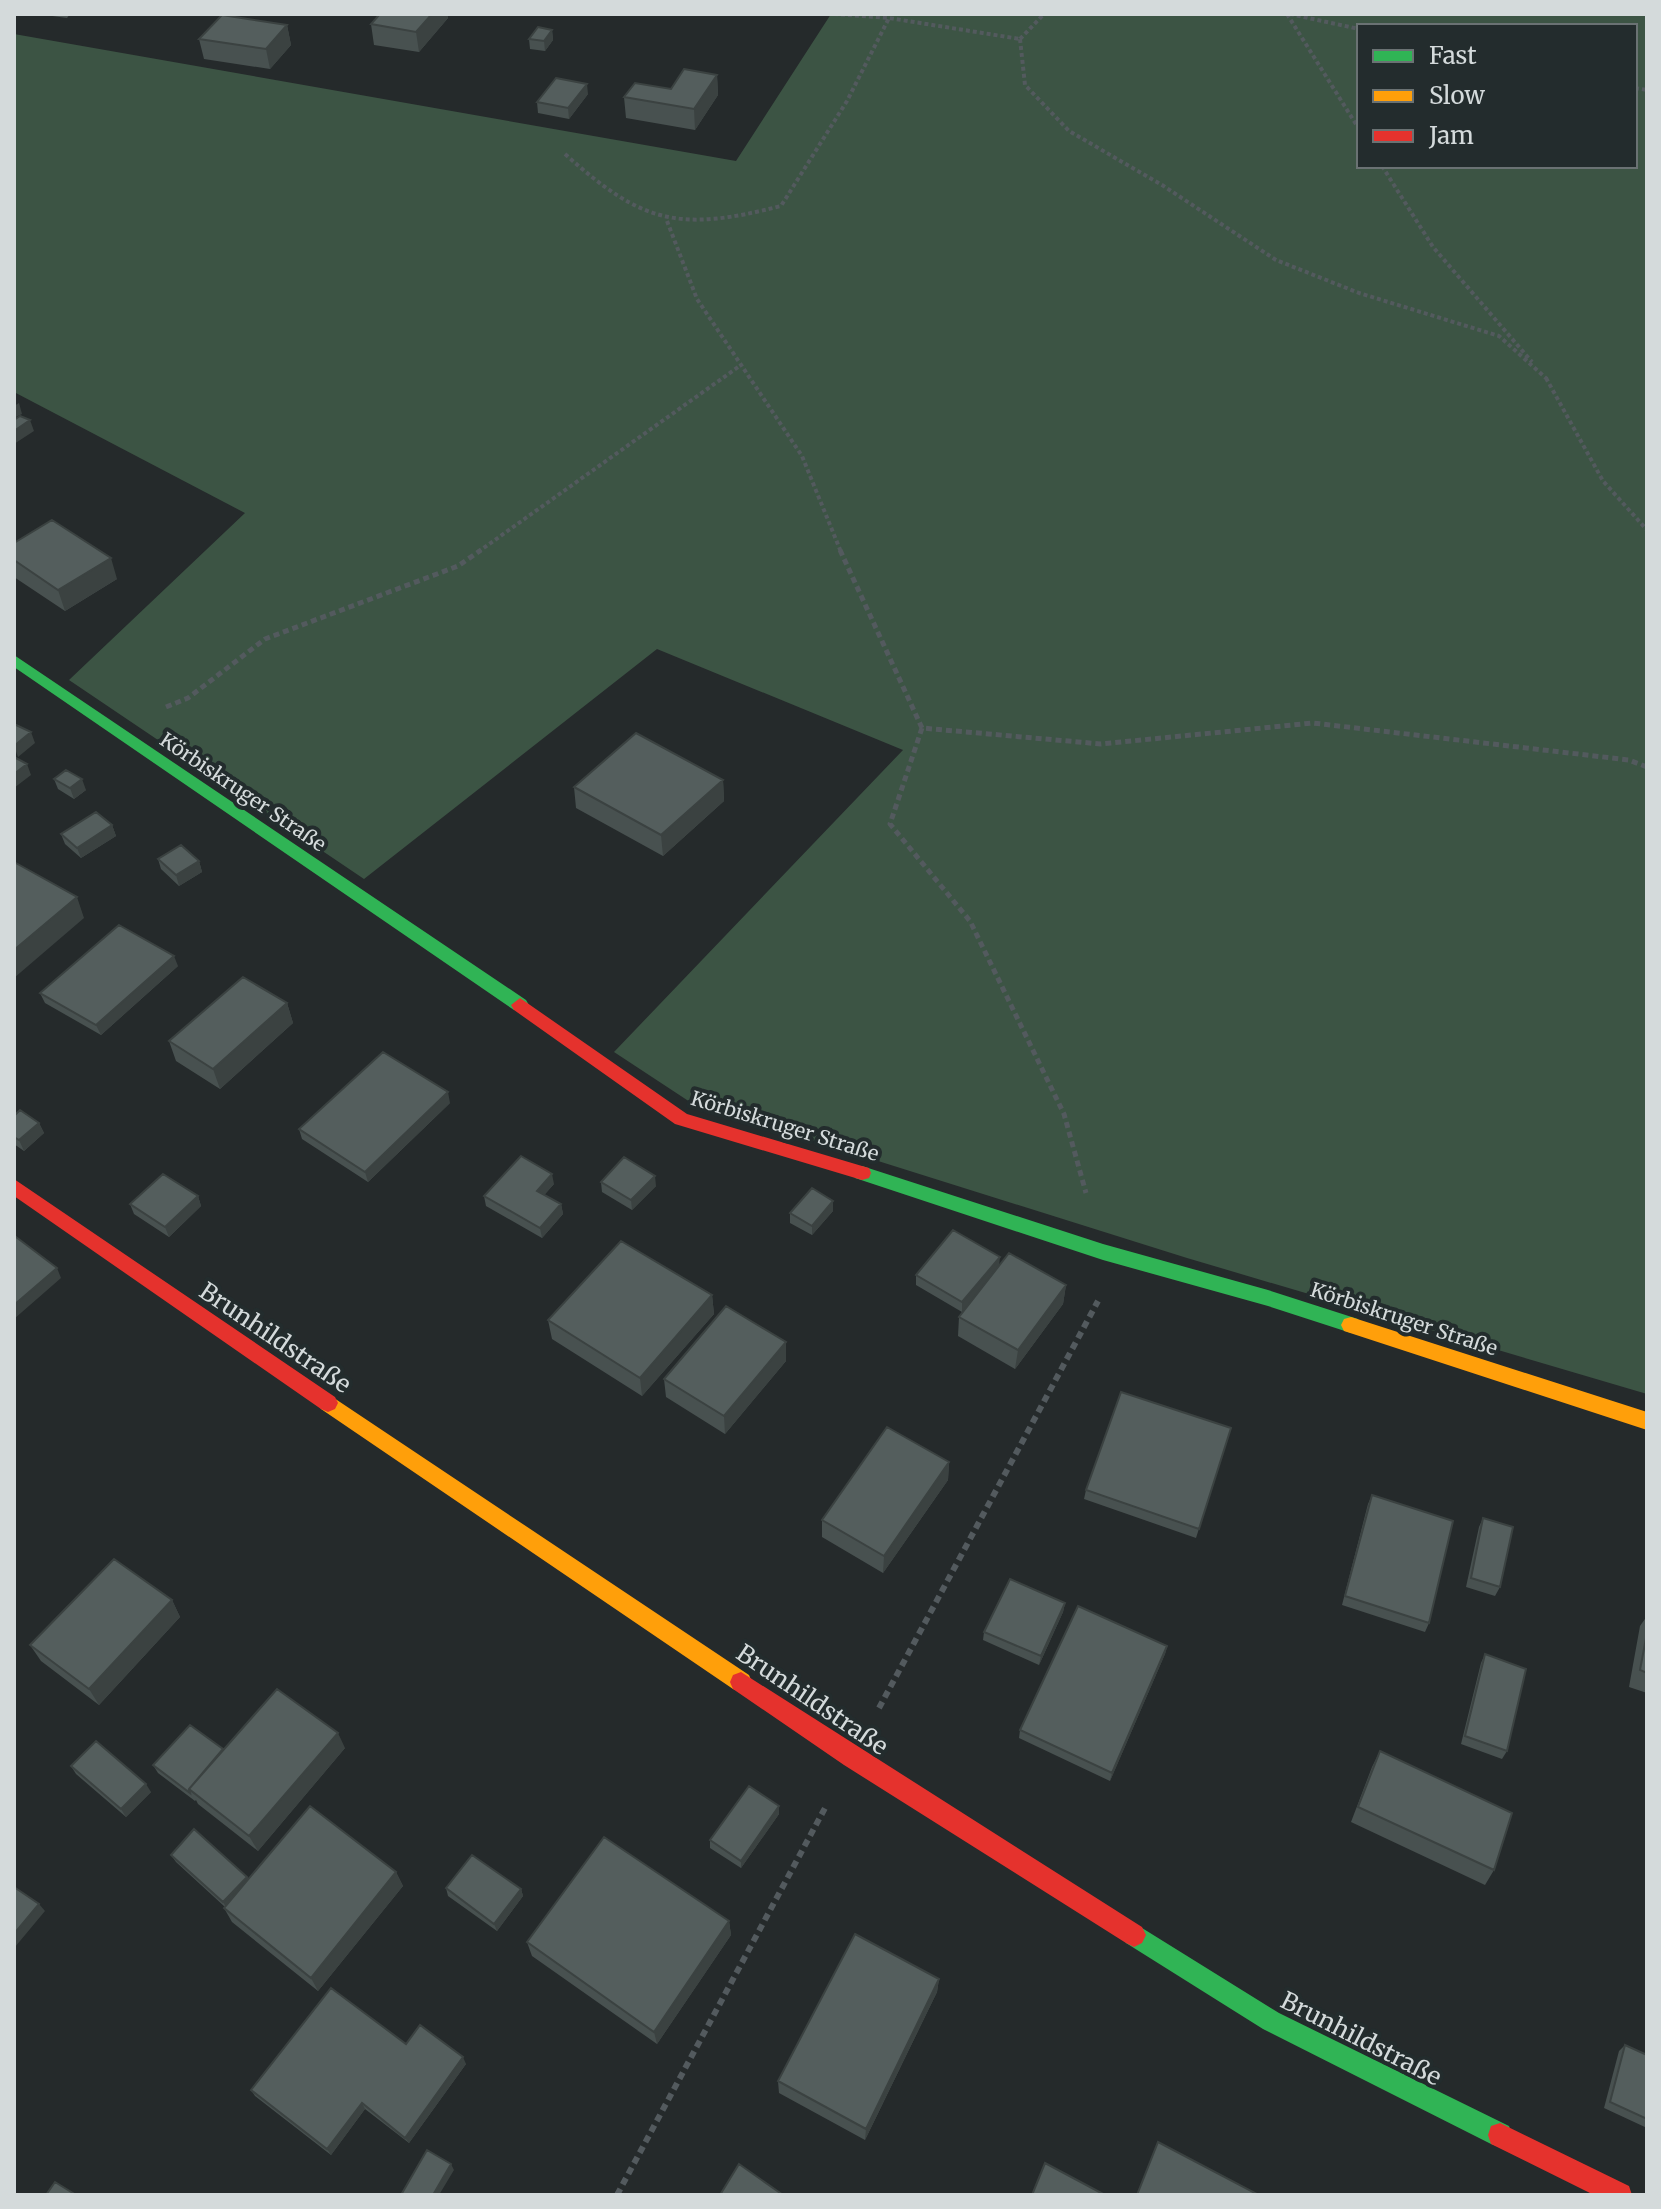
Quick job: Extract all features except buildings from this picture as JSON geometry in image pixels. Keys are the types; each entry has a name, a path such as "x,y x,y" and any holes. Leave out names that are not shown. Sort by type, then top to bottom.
{"street":[{"name":"Körbiskruger Straße","path":"14,660 606,1064 681,1119 885,1180 1103,1252 1268,1298 1647,1421"},
{"name":"Brunhildstraße","path":"14,1186 198,1315 852,1757 1257,2013 1620,2195"}],"path":[{"path":"834,14 889,18 1020,39"},
{"path":"1020,39 1044,14"},
{"path":"1288,14 1357,29"},
{"path":"1288,14 1357,126"},
{"path":"565,154 594,181 628,204 667,221 732,220 781,206 847,101 889,18"},
{"path":"1020,39 1025,85 1069,131 1162,185 1276,260 1359,293 1499,336 1547,379"},
{"path":"1383,168 1433,247 1547,379 1603,481 1647,530"},
{"path":"667,221 697,299 802,456 856,590 922,728 890,824 970,921 1064,1114 1103,1252"},
{"path":"112,728 188,698 265,639 458,566 741,365"},
{"path":"922,728 1101,744 1313,723 1629,760 1647,767"},
{"path":"1031,1426 1122,1256"}],"green space":[{"path":"831,14 1647,14 1647,1394 1187,1258 690,1102 614,1052 903,750 657,649 364,879 69,680 245,513 14,392 14,34 736,161"}],"traffic: fast":[{"path":"14,660 520,1005"},
{"path":"862,1173 1103,1252 1268,1298 1351,1325"},
{"path":"1134,1935 1271,2021 1500,2135"}],"traffic: slow":[{"path":"1351,1325 1647,1421"},
{"path":"328,1403 741,1682"}],"traffic: jam":[{"path":"520,1005 681,1119 862,1173"},
{"path":"14,1186 328,1403"},
{"path":"741,1682 852,1757 1134,1935"},
{"path":"1500,2135 1620,2195"}]}
